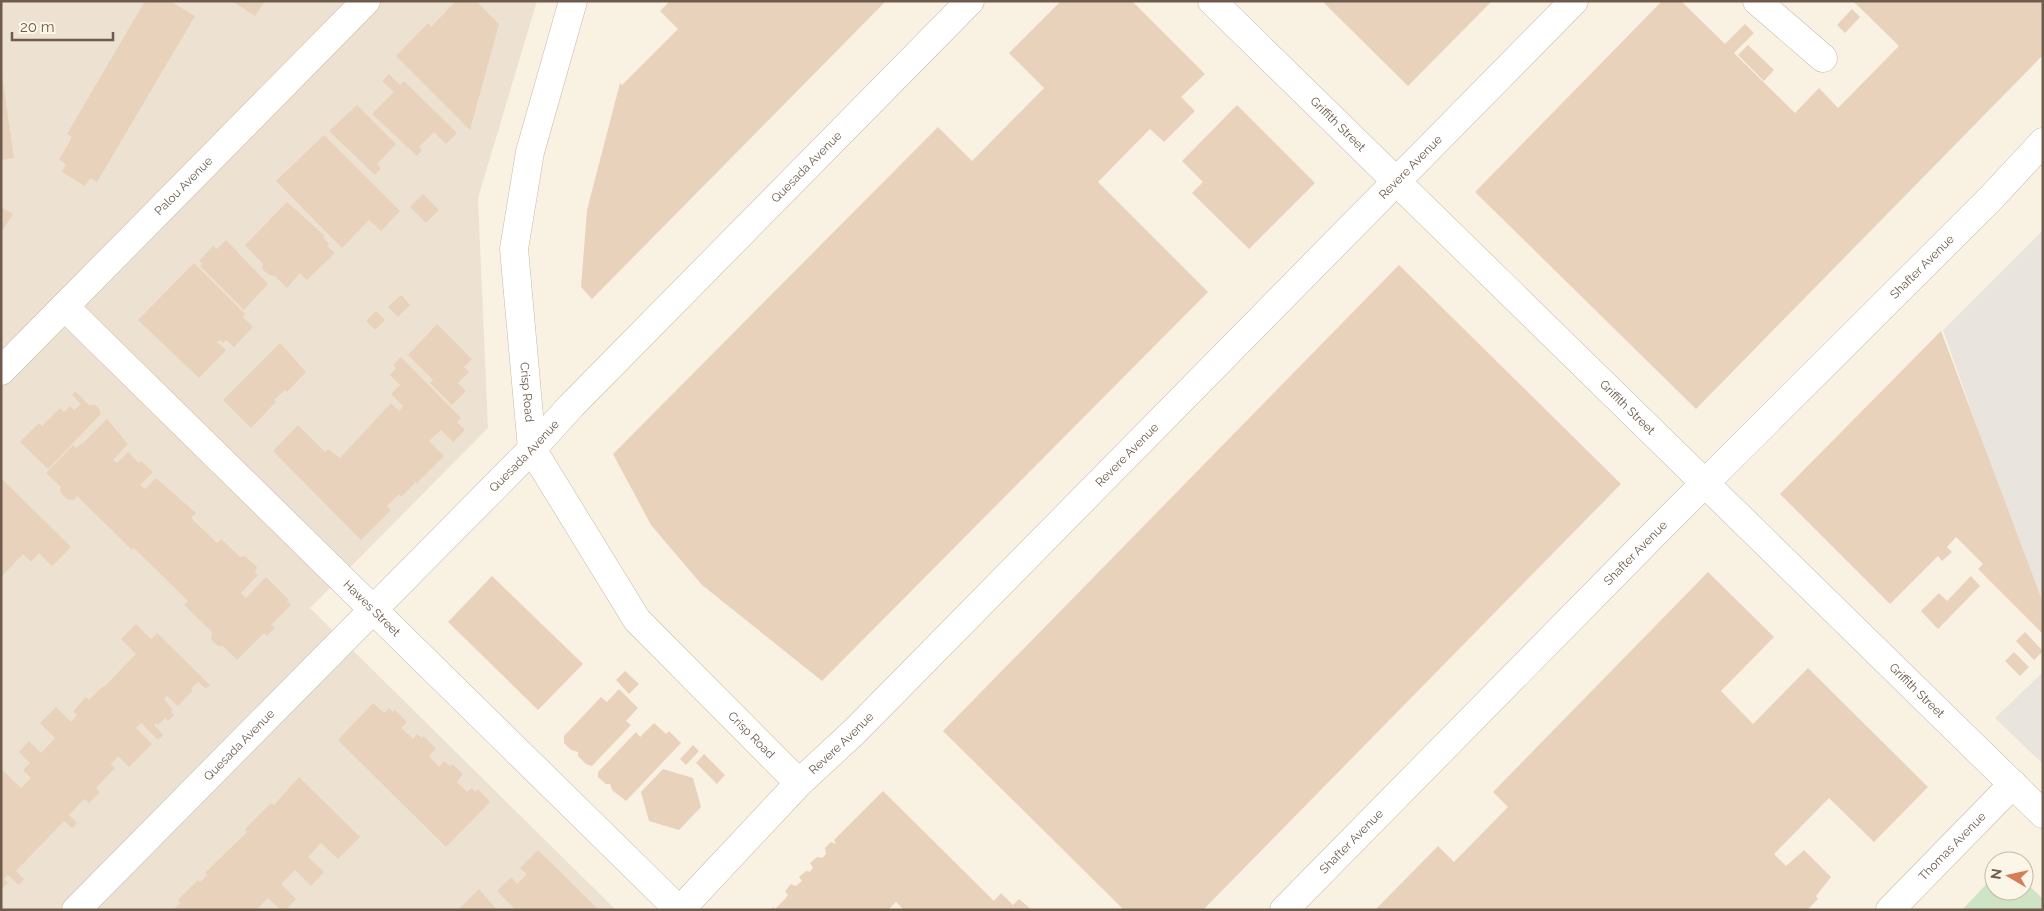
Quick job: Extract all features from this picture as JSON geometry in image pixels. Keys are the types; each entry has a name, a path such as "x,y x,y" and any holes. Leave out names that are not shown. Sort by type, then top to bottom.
{"street":[{"name":"Palou Avenue","path":"1,371 366,1"},
{"name":"Crisp Road","path":"573,1 530,152 514,249 532,449 636,620 799,784"},
{"name":"Quesada Avenue","path":"76,910 532,449 970,1"},
{"name":"Griffith Street","path":"1212,1 2043,814"},
{"name":"Revere Avenue","path":"680,910 799,784 861,725 1574,1"},
{"path":"1758,1 1823,58"},
{"name":"Shafter Avenue","path":"1284,910 1705,482 1990,198 2043,142"},
{"name":"Hawes Street","path":"65,307 680,910"},
{"name":"Thomas Avenue","path":"1890,910 2013,784"}],"shaded area":[{"path":"1,1 537,1 478,198 488,428 310,608 616,910 1,910"},
{"path":"2043,230 2043,614 1943,330"},
{"path":"2043,672 2043,764 1995,718"}],"green space":[{"path":"1984,887 1984,901 2034,901 2034,890 2043,899 2043,910 1962,910"}],"building":[{"path":"145,1 170,1 195,16 97,182 90,178 85,186 62,172 66,164 59,160 72,137 67,134"},
{"path":"232,1 265,1 255,16"},
{"path":"456,1 476,1 499,24 470,130 396,56 428,23 431,27"},
{"path":"670,1 886,1 592,299 581,287 587,210 620,83 622,85 678,29 660,11"},
{"path":"1061,1 1132,1 1205,74 1181,97 1195,111 1164,142 1150,129 1098,182 1208,292 822,681 702,585 651,525 613,454 938,127 972,161 1044,88 1009,53"},
{"path":"1322,1 1492,1 1408,86"},
{"path":"1662,1 1681,1 1725,44 1745,24 1754,33 1734,53 1795,113 1819,88 1838,108 1899,46 1853,1 2043,1 2043,55 1696,409 1475,192"},
{"path":"1852,9 1860,17 1845,33 1837,25"},
{"path":"1748,45 1774,70 1764,81 1738,55"},
{"path":"1,68 14,158 1,160"},
{"path":"389,74 400,85 404,81 457,133 446,144 434,132 419,147 422,150 417,156 372,114 394,92 382,81"},
{"path":"357,105 396,144 377,164 381,168 375,175 329,131"},
{"path":"1237,105 1315,183 1249,249 1192,193 1203,182 1182,161"},
{"path":"324,135 400,211 381,231 369,220 342,248 276,181"},
{"path":"423,194 439,210 426,223 410,207"},
{"path":"287,202 325,236 323,237 329,244 327,246 335,253 307,280 300,273 287,288 275,276 269,275 262,269 263,264 245,245"},
{"path":"1,207 13,214 3,230 1,229"},
{"path":"226,240 268,284 244,310 200,266 203,264 199,261 213,246 217,249"},
{"path":"194,263 245,314 243,317 253,327 234,347 226,340 223,343 220,340 217,342 226,350 199,378 138,320"},
{"path":"1399,265 1621,484 1203,910 1124,910 943,731"},
{"path":"401,295 410,305 398,317 388,307"},
{"path":"376,311 385,320 375,330 366,321"},
{"path":"437,324 472,359 464,367 469,372 458,383 466,391 452,405 430,383 433,380 408,355"},
{"path":"1941,331 2043,603 2043,634 1978,569 1983,564 1956,537 1947,547 1952,552 1942,561 1938,556 1890,604 1780,494"},
{"path":"280,343 306,372 287,392 285,390 274,400 276,402 251,428 223,400"},
{"path":"401,357 461,418 457,422 465,430 453,442 441,430 429,441 444,456 417,483 413,480 415,483 401,497 399,494 387,506 391,510 361,540 273,451 298,425 325,452 328,449 340,458 391,403 399,411 403,406 391,394 400,385 390,375 396,368 393,365"},
{"path":"75,391 89,405 95,405 100,410 100,415 48,469 20,442 39,423 42,426 60,408 64,412 70,406 74,410 81,404 72,395"},
{"path":"107,419 128,444 113,460 117,463 128,452 139,463 141,461 153,472 140,485 145,489 156,478 196,513 191,518 217,543 221,539 240,557 245,556 257,567 255,572 258,575 241,593 246,598 266,577 288,599 287,601 291,605 271,625 275,628 267,636 264,633 237,660 223,646 218,646 211,639 212,632 184,605 188,601 134,548 132,550 77,496 74,500 67,499 60,492 61,487 46,473 73,445 76,448 84,442"},
{"path":"1,478 71,547 52,566 39,553 31,562 23,554 1,577"},
{"path":"1708,572 1774,637 1721,691 1753,724 1808,668 1928,787 1874,842 1829,798 1774,854 1786,866 1804,850 1831,877 1816,896 1818,899 1807,910 1375,910 1438,846 1454,862 1508,807 1493,792"},
{"path":"492,576 583,664 538,710 448,622"},
{"path":"1971,576 1980,586 1938,629 1921,611 1939,593 1947,601"},
{"path":"136,624 151,639 157,633 210,685 206,689 198,682 191,688 193,690 178,706 167,696 164,699 173,710 171,712 174,715 168,721 165,718 158,725 156,723 154,725 163,735 158,740 141,723 136,728 152,744 129,767 118,756 111,764 115,768 96,788 100,792 89,803 84,799 69,815 77,823 72,828 64,821 16,871 24,879 19,885 8,875 4,879 8,883 1,889 1,769 21,788 31,778 23,770 30,763 19,752 29,741 41,753 55,738 40,723 56,707 71,722 77,715 73,712 86,697 89,700 136,654 121,639"},
{"path":"2025,632 2043,651 2034,660 2016,641"},
{"path":"2014,652 2029,667 2020,676 2005,661"},
{"path":"625,671 639,684 629,694 616,680"},
{"path":"619,689 638,708 626,721 631,725 592,766 586,764 578,756 578,752 571,750 564,743 564,736 601,697 607,702"},
{"path":"373,703 384,713 389,708 393,712 395,710 407,722 401,728 413,739 417,734 422,738 423,736 436,748 429,756 439,767 444,761 450,766 452,764 463,774 457,782 467,792 472,788 476,792 478,789 490,802 446,847 338,740"},
{"path":"654,723 666,734 669,731 681,743 626,801 612,790 610,784 606,784 598,777 598,772 636,732 640,737"},
{"path":"693,745 699,751 686,765 680,759"},
{"path":"704,754 725,775 717,784 696,763"},
{"path":"663,769 693,778 701,807 679,830 649,821 641,792"},
{"path":"299,777 360,837 338,859 321,843 308,857 324,872 311,886 295,870 281,884 296,899 286,910 281,910 268,898 256,910 173,910 180,903 178,900 198,880 200,882 207,875 205,873 247,832 245,829 271,803 274,805"},
{"path":"883,791 994,901 1001,893 1013,905 1019,899 1032,910 904,910 896,902 888,910 771,910 773,907 775,909 785,899 788,895 785,891 791,884 796,886 802,881 799,877 806,871 811,872 813,868 810,863 817,857 822,858 826,854 825,848 831,842 836,844 834,840"},
{"path":"538,850 599,910 516,910 497,891 511,877 517,884 527,874 520,868"},
{"path":"479,889 497,910 458,910"}]}
